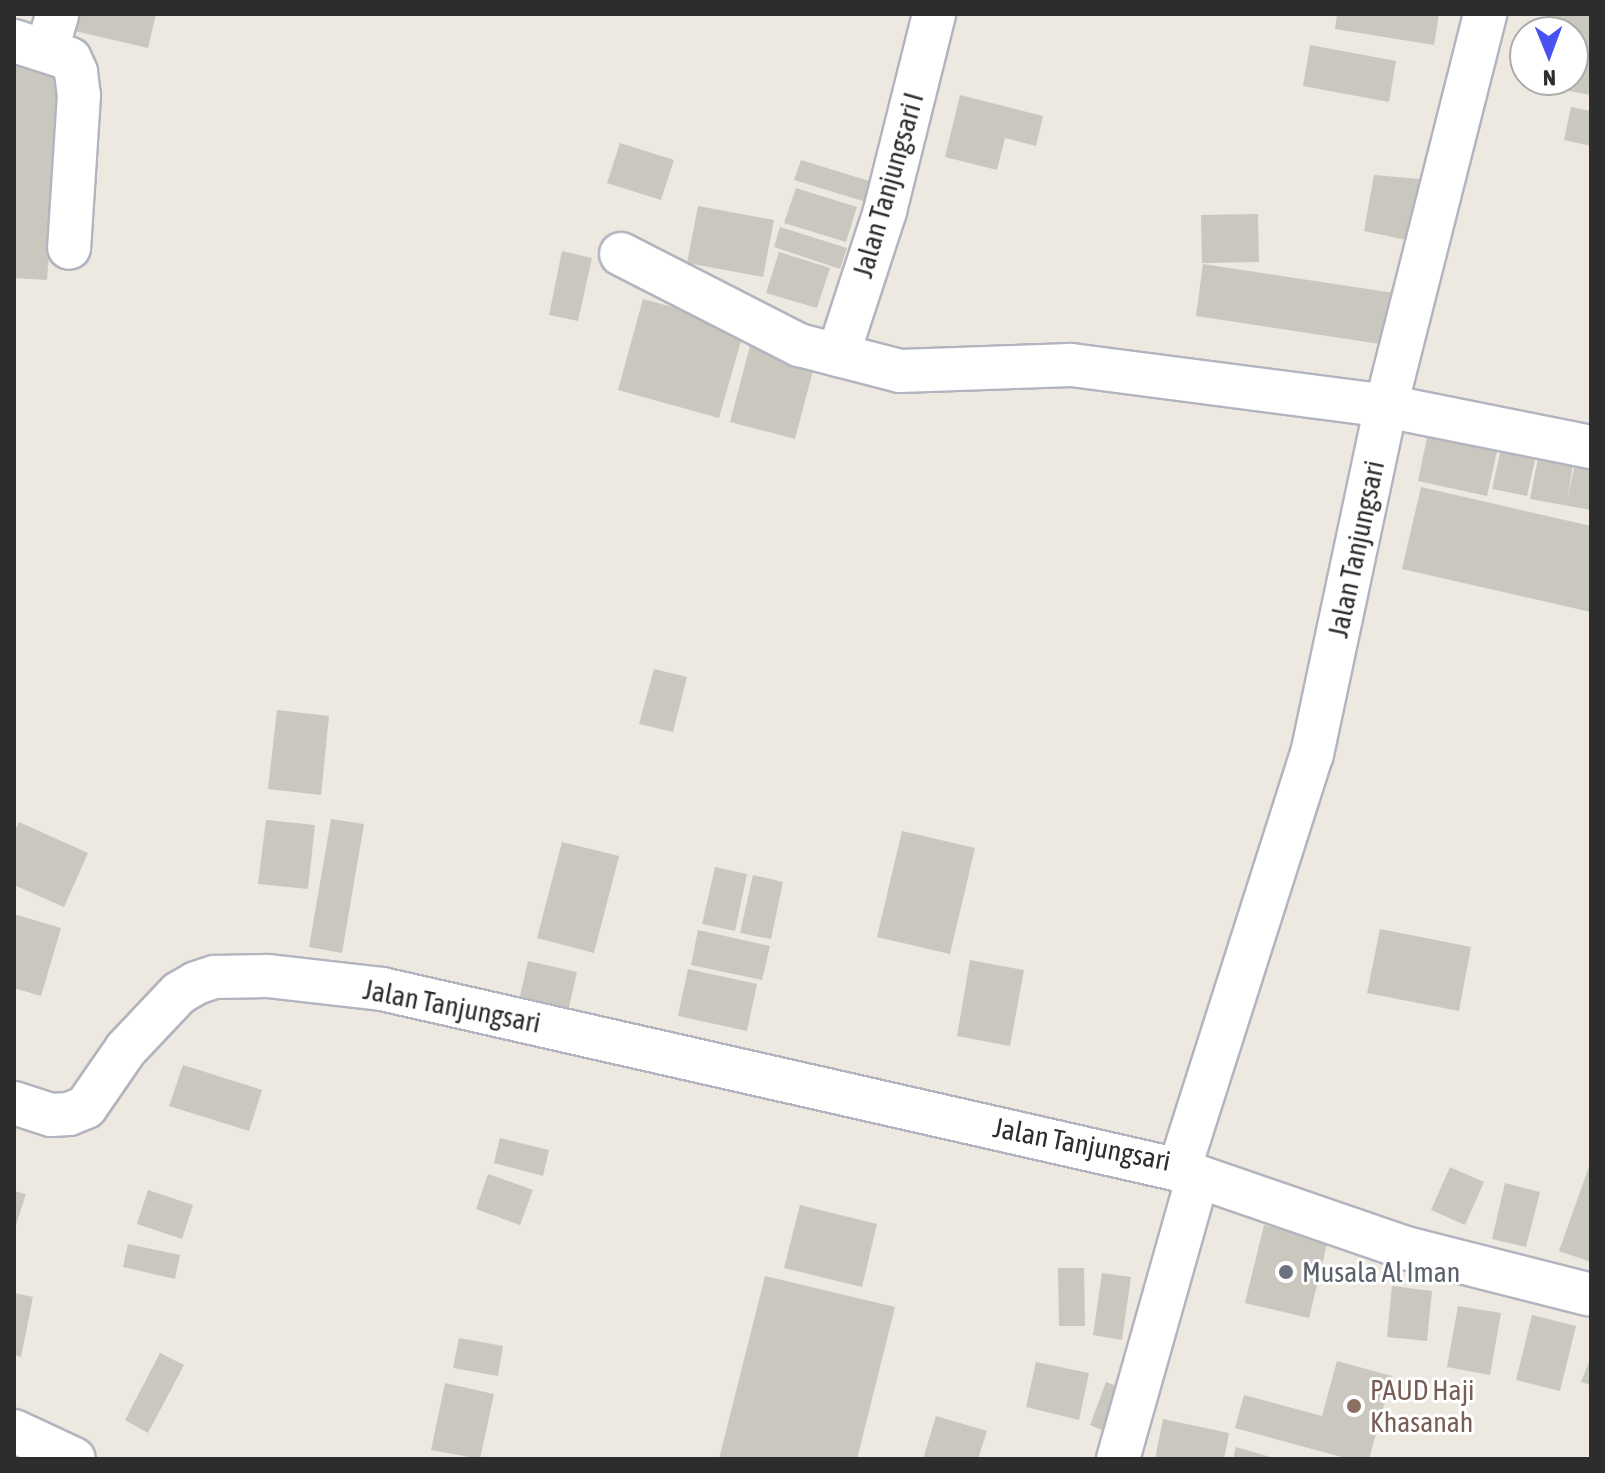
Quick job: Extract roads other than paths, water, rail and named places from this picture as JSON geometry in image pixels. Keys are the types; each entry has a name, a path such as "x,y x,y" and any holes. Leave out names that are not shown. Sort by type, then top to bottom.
{"street":[{"name":"Jalan Tanjungsari I","path":"838,355 885,211 934,14"},
{"name":"Jalan Tanjungsari","path":"1118,1459 1189,1173 1312,754 1386,406 1485,14"},
{"path":"39,35 70,59 79,95 69,248"},
{"path":"621,254 799,345 900,371 1071,365 1386,406 1591,447"},
{"name":"Jalan Tanjungsari","path":"14,1103 51,1115 69,1114 86,1107 126,1049 179,993 215,977 268,976 397,992 1189,1173"},
{"path":"1189,1173 1406,1248 1588,1294"},
{"path":"14,1431 74,1459"}],"place":[{"name":"Musala Al Iman","path":"1286,1272"},
{"name":"PAUD Haji Khasanah","path":"1354,1406"}]}
